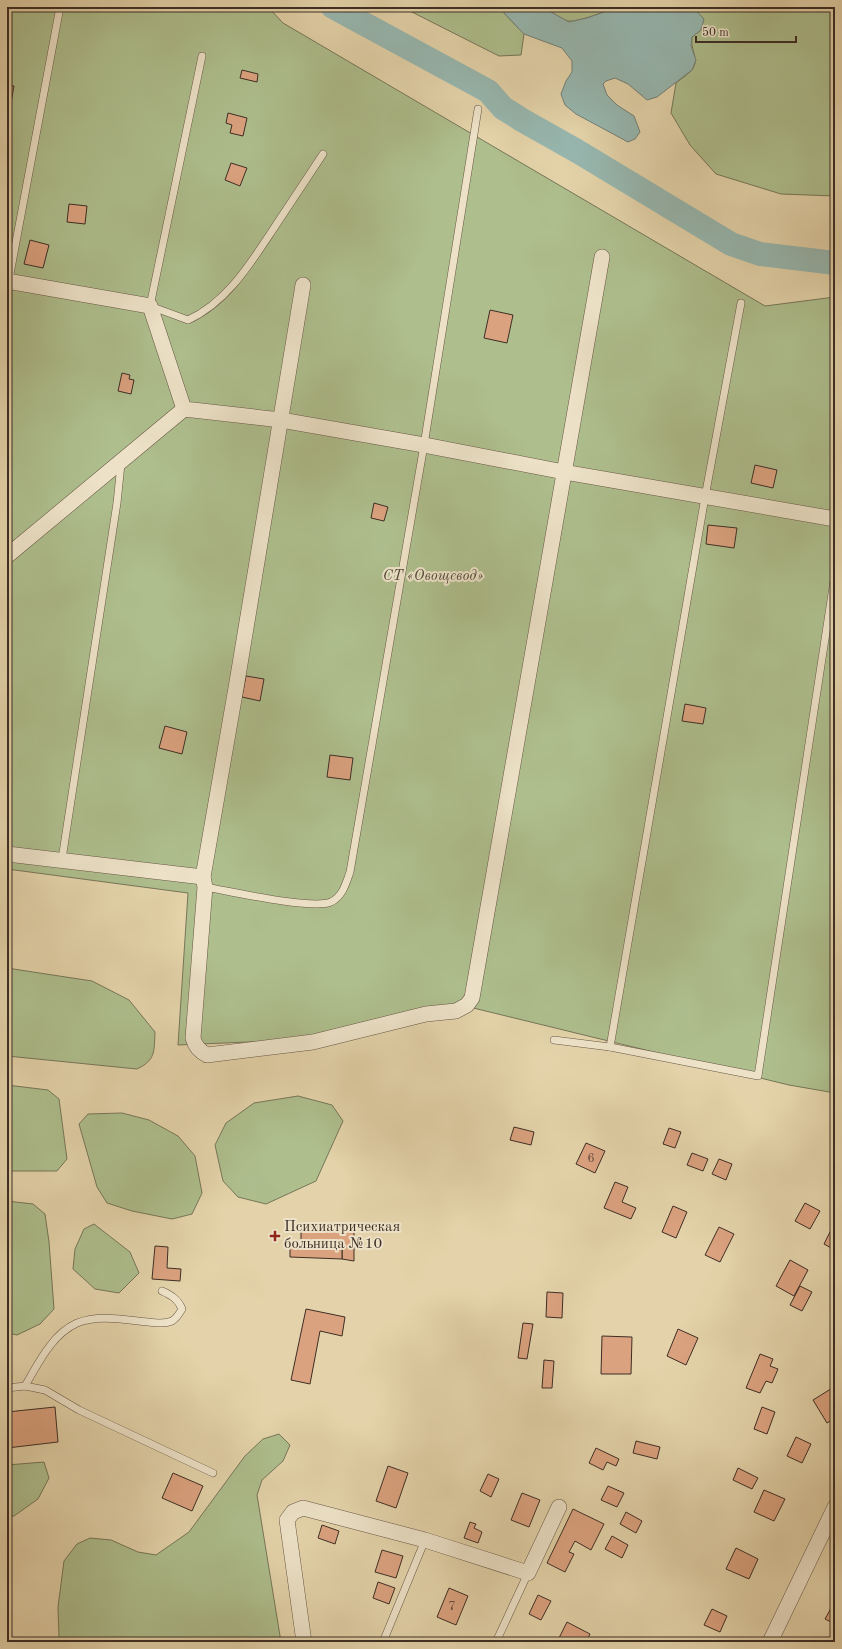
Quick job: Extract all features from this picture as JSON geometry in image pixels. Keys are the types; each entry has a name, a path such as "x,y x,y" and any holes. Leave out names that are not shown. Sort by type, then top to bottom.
{"street":[{"path":"303,285 204,882 193,1038 194,1044 200,1051 207,1055 313,1042 426,1014 456,1012 467,1005 472,998 602,257"},
{"path":"8,284 150,306 184,409"},
{"path":"7,556 184,409 281,420 424,445 564,472 835,519"},
{"path":"7,854 62,859 204,882"},
{"path":"304,1642 287,1520 293,1512 303,1508 424,1540 528,1573 559,1507"},
{"path":"770,1642 835,1507"}],"lane":[{"path":"8,284 60,7"},
{"path":"202,56 150,306 188,320 202,314 221,298 247,268 323,154"},
{"path":"204,882 313,904 331,902 344,889 350,872 424,445 478,109"},
{"path":"610,1047 705,497 741,303"},
{"path":"62,859 117,503 121,461"},
{"path":"554,1040 610,1047 758,1076 835,574"},
{"path":"25,1386 46,1352 62,1333 77,1323 99,1318 158,1323 171,1321 182,1309 174,1297 162,1291"},
{"path":"7,1388 25,1386 45,1390 79,1410 213,1472"},
{"path":"383,1642 424,1540"},
{"path":"496,1642 528,1573"}],"green space":[{"name":"СТ «Овощевод»","path":"7,7 268,7 283,23 765,306 835,297 835,1093 789,1085 461,1005 295,1040 178,1045 188,893 7,869"},
{"path":"402,7 504,7 504,13 524,34 521,55 499,56"},
{"path":"547,7 618,7 585,18 568,21 559,17"},
{"path":"693,7 835,7 835,196 781,194 716,174 690,145 671,113 676,83 692,70 695,63 692,37 701,30"},
{"path":"7,968 92,981 129,1000 155,1032 154,1050 151,1058 143,1066 137,1069 7,1056"},
{"path":"7,1085 48,1090 59,1099 67,1159 57,1171 7,1171"},
{"path":"298,1096 332,1105 343,1121 316,1181 266,1204 238,1197 223,1181 215,1145 226,1123 254,1103"},
{"path":"122,1113 149,1120 178,1136 195,1156 202,1193 192,1214 172,1219 132,1211 107,1203 97,1187 79,1124 88,1114"},
{"path":"7,1201 33,1204 45,1214 49,1242 54,1309 40,1324 17,1335 7,1333"},
{"path":"94,1224 130,1252 139,1273 119,1293 95,1289 73,1269 75,1249 84,1229"},
{"path":"279,1434 290,1445 283,1461 262,1480 257,1495 281,1642 62,1642 59,1638 58,1607 64,1561 77,1544 90,1538 111,1540 138,1552 156,1555 189,1532 245,1456 263,1439"},
{"path":"44,1462 49,1478 38,1499 14,1516 7,1517 7,1465"}],"water":[{"path":"504,7 547,7 551,12 569,22 587,18 618,7 693,7 704,19 701,30 692,37 691,46 696,60 692,70 657,97 647,100 628,84 615,78 606,81 603,84 607,95 617,105 634,116 640,132 635,139 628,142 576,114 565,105 561,94 566,81 572,72 572,61 562,48 524,34 504,13"}],"building":[{"path":"242,70 258,74 257,82 240,78"},
{"path":"7,85 14,86 10,108 7,107"},
{"path":"228,113 247,118 243,136 230,133 232,125 226,123"},
{"path":"231,163 247,168 240,186 225,180"},
{"path":"69,204 87,206 85,224 67,222"},
{"path":"30,240 49,245 43,268 24,264"},
{"path":"490,310 513,315 507,343 484,338"},
{"path":"122,373 130,375 129,379 134,380 131,394 118,391"},
{"path":"755,465 777,470 773,488 751,483"},
{"path":"374,503 388,507 384,521 371,518"},
{"path":"708,525 737,528 734,548 706,544"},
{"path":"246,676 264,679 260,701 242,697"},
{"path":"685,704 706,708 703,724 682,721"},
{"path":"165,726 187,732 182,754 159,748"},
{"path":"330,755 353,758 350,780 327,777"},
{"path":"514,1127 534,1132 531,1145 510,1140"},
{"path":"669,1128 681,1132 675,1148 663,1144"},
{"path":"586,1143 605,1151 595,1173 576,1164"},
{"path":"692,1153 708,1159 703,1171 687,1165"},
{"path":"719,1159 732,1164 726,1180 712,1174"},
{"path":"615,1182 628,1187 622,1202 636,1208 631,1219 604,1208"},
{"path":"805,1203 820,1211 810,1229 795,1221"},
{"path":"673,1206 687,1212 676,1238 662,1232"},
{"path":"835,1224 835,1250 824,1244"},
{"path":"301,1226 354,1226 354,1261 342,1259 342,1245 301,1243"},
{"path":"719,1227 734,1234 720,1262 705,1255"},
{"path":"290,1243 342,1245 342,1259 290,1257"},
{"path":"155,1246 168,1247 167,1268 181,1269 180,1281 152,1279"},
{"path":"790,1260 808,1270 794,1296 776,1286"},
{"path":"800,1286 812,1292 802,1311 790,1305"},
{"path":"547,1292 563,1293 562,1318 546,1317"},
{"path":"306,1309 345,1317 342,1336 320,1331 310,1384 291,1380"},
{"path":"523,1323 533,1324 527,1359 518,1358"},
{"path":"678,1329 698,1338 686,1365 667,1356"},
{"path":"602,1336 632,1337 631,1374 601,1374"},
{"path":"760,1354 773,1359 770,1366 778,1369 772,1383 766,1381 760,1393 746,1388"},
{"path":"544,1360 554,1361 552,1388 542,1388"},
{"path":"834,1387 835,1418 827,1423 813,1400"},
{"path":"55,1407 58,1442 7,1448 7,1412"},
{"path":"762,1407 775,1412 767,1434 754,1429"},
{"path":"796,1437 811,1444 802,1463 787,1456"},
{"path":"636,1441 660,1447 657,1459 633,1453"},
{"path":"596,1448 619,1459 616,1466 607,1462 603,1470 589,1463"},
{"path":"388,1466 408,1473 396,1508 376,1501"},
{"path":"738,1468 758,1478 752,1489 733,1480"},
{"path":"173,1473 203,1486 192,1511 162,1498"},
{"path":"488,1474 499,1479 491,1497 480,1491"},
{"path":"608,1486 624,1493 617,1507 601,1500"},
{"path":"764,1490 785,1499 774,1521 754,1512"},
{"path":"522,1493 540,1500 529,1527 511,1520"},
{"path":"573,1509 604,1524 591,1550 575,1541 569,1552 574,1554 565,1572 547,1563"},
{"path":"626,1512 642,1521 636,1533 620,1524"},
{"path":"470,1522 476,1524 474,1528 482,1532 478,1543 464,1538"},
{"path":"322,1525 339,1531 335,1544 318,1538"},
{"path":"612,1536 628,1545 622,1558 605,1549"},
{"path":"736,1548 758,1559 749,1579 726,1569"},
{"path":"382,1550 403,1556 396,1578 375,1572"},
{"path":"378,1582 395,1588 389,1604 373,1598"},
{"path":"449,1588 468,1596 456,1625 437,1617"},
{"path":"538,1595 551,1601 541,1620 529,1614"},
{"path":"835,1601 835,1624 825,1619"},
{"path":"712,1609 727,1616 720,1632 704,1625"},
{"path":"567,1622 590,1634 586,1642 557,1642"}],"waterway":[{"path":"333,7 488,91 503,108 522,120 577,151 731,244 760,254 835,263"}],"place":[{"name":"Психиатрическая больница №10","path":"275,1236"}]}
